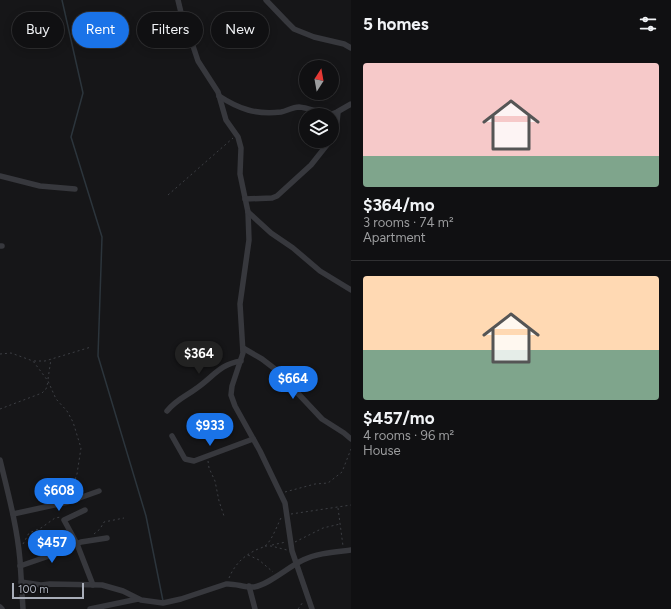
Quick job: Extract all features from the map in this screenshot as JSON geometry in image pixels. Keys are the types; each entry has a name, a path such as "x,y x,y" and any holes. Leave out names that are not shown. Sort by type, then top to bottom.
{"street":[{"path":"178,0 183,21 198,61 213,82 226,120 237,135 241,148 240,174 248,212 249,251 240,304 243,348 241,361 232,386 231,395 235,406 253,439 286,508 295,564 312,609"},
{"path":"266,0 294,28 314,37 344,44 351,48"},
{"path":"219,96 241,109 251,111 275,112 299,107 303,108"},
{"path":"339,111 351,104"},
{"path":"245,199 272,198 277,196 311,165 324,148"},
{"path":"0,176 40,186 74,189"},
{"path":"248,212 271,233 293,248 320,271 351,290"},
{"path":"243,348 262,359 275,369 322,419 351,439"},
{"path":"167,411 178,399 198,388 223,366 241,361"},
{"path":"172,436 185,459 194,461 253,439"},
{"path":"0,460 13,514 19,550 23,609"},
{"path":"13,514 67,502 99,491"},
{"path":"86,510 65,518 64,520 77,544 94,585"},
{"path":"20,566 77,544 107,538"},
{"path":"21,582 41,585 94,585 112,587 128,593 138,599 154,603 169,602 226,584 233,583 254,587 303,560 314,556 348,550"},
{"path":"249,586 255,609"},
{"path":"90,609 138,599"}],"path":[{"path":"168,195 221,147 237,135"},
{"path":"0,354 11,353 40,362 91,347"},
{"path":"0,409 44,392 47,386 51,359"},
{"path":"34,361 48,381 56,399 67,411 73,422 81,448 77,474 67,502"},
{"path":"280,493 314,484 328,483 342,472 351,449"},
{"path":"208,457 209,468 215,481 224,516"},
{"path":"287,515 351,506"},
{"path":"338,507 340,524 348,550"},
{"path":"226,584 233,570 240,561 269,542 286,508"},
{"path":"19,550 29,532 41,528 57,517 65,518"},
{"path":"88,541 100,529 104,522 124,518"},
{"path":"265,546 291,542 323,528 340,524"},
{"path":"271,546 292,551"},
{"path":"247,555 259,560 276,576"},
{"path":"298,609 308,597"}],"waterway":[{"path":"62,0 83,93 71,137 102,237 98,356 146,516 163,601"}]}
